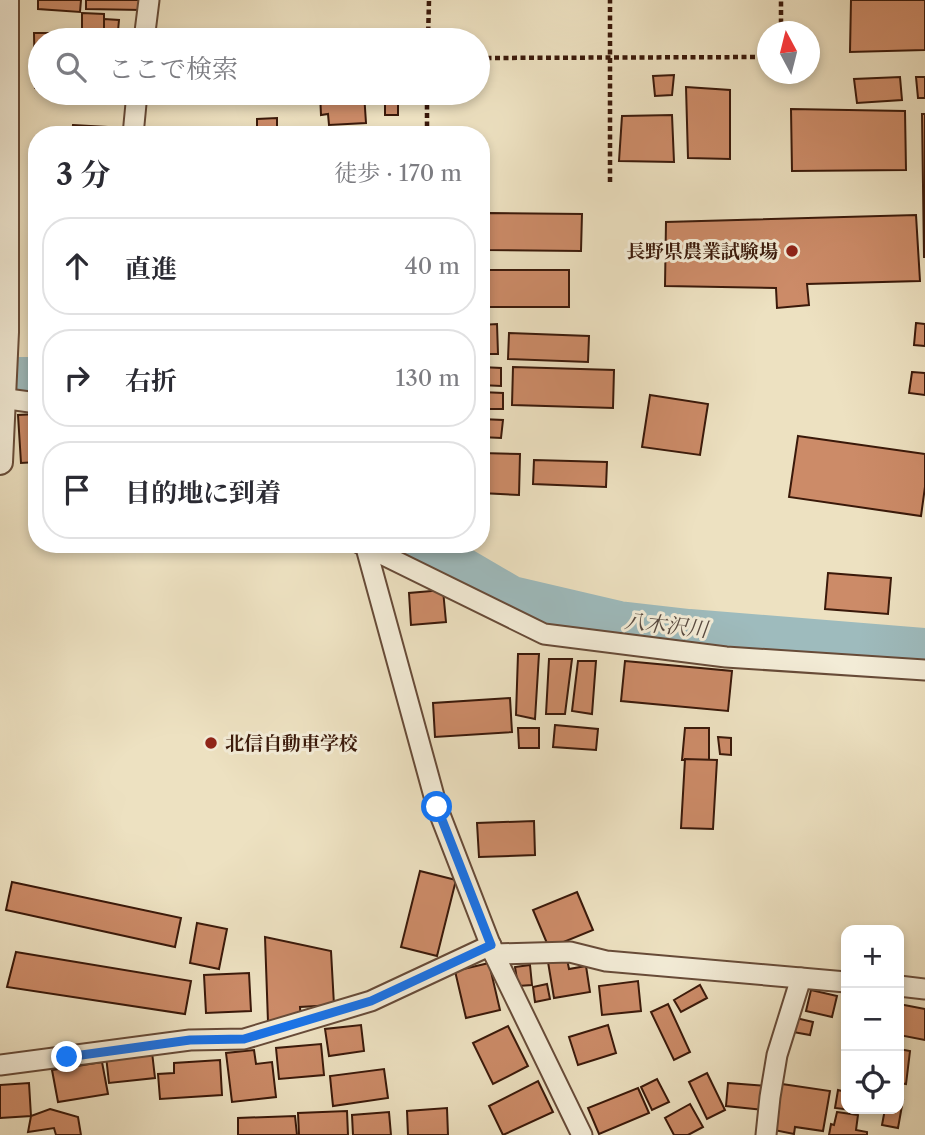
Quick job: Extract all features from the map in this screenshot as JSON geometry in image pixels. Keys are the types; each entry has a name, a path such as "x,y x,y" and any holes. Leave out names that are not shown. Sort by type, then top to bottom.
{"street":[{"path":"0,462 6,332 6,0"},
{"path":"146,28 149,0"},
{"path":"134,126 136,105"},
{"path":"2,398 28,402"},
{"path":"366,553 437,807 492,949 582,1135"},
{"path":"380,553 544,634 726,657 925,670"},
{"path":"0,1065 190,1040 244,1039 371,1001 492,949 570,952 606,961 841,982"},
{"path":"766,1135 777,1055 802,978"},
{"path":"904,987 925,989"}],"path":[{"path":"428,28 429,0"},
{"path":"610,0 610,182"},
{"path":"781,0 781,21"},
{"path":"490,58 757,57"},
{"path":"426,126 427,105"}],"building":[{"path":"38,0 81,0 80,12 38,9"},
{"path":"86,0 142,0 142,10 86,9"},
{"path":"851,0 925,0 925,50 850,52"},
{"path":"82,13 104,14 104,28 82,28"},
{"path":"104,19 119,20 118,28 104,28"},
{"path":"674,75 672,95 655,96 653,76"},
{"path":"900,77 902,100 857,103 854,79"},
{"path":"916,77 925,77 925,98 918,98"},
{"path":"686,87 730,90 730,159 688,158"},
{"path":"321,105 365,105 366,123 329,125 328,114 321,115"},
{"path":"385,105 398,105 398,115 385,115"},
{"path":"791,109 905,111 906,170 792,171"},
{"path":"922,114 925,114 925,257 924,257"},
{"path":"672,115 674,162 619,161 622,116"},
{"path":"277,118 277,126 257,126 257,119"},
{"path":"490,213 582,214 581,251 490,250"},
{"name":"長野県農業試験場","path":"916,215 920,281 807,284 809,305 777,308 776,288 665,286 666,222"},
{"path":"490,270 569,270 569,307 490,307"},
{"path":"916,323 925,324 925,346 914,345"},
{"path":"490,324 497,324 498,354 490,354"},
{"path":"509,333 589,336 588,362 508,359"},
{"path":"490,367 501,368 501,386 490,385"},
{"path":"513,367 614,370 613,408 512,405"},
{"path":"912,372 925,373 925,395 909,393"},
{"path":"490,392 503,393 503,409 490,409"},
{"path":"650,395 708,404 700,455 642,447"},
{"path":"28,414 28,463 21,463 18,415"},
{"path":"490,419 503,420 501,438 490,437"},
{"path":"798,436 925,454 925,487 921,516 789,497"},
{"path":"490,453 520,454 519,495 490,493"},
{"path":"534,460 607,462 606,487 533,484"},
{"path":"828,573 891,578 888,614 825,609"},
{"path":"443,590 446,622 411,625 409,593"},
{"path":"518,654 539,654 535,719 516,715"},
{"path":"549,659 572,659 565,714 546,714"},
{"path":"578,661 596,661 592,714 572,711"},
{"path":"625,661 732,671 728,711 621,701"},
{"path":"510,698 512,732 435,737 433,703"},
{"path":"555,725 598,729 596,750 553,747"},
{"path":"518,728 539,728 539,748 519,748"},
{"path":"685,728 709,728 709,760 682,760"},
{"path":"718,737 731,738 731,755 720,754"},
{"path":"685,759 717,760 713,829 681,828"},
{"path":"534,821 535,855 479,857 477,823"},
{"path":"420,871 456,880 437,956 401,947"},
{"path":"12,882 181,918 175,947 6,910"},
{"path":"577,892 593,930 549,948 533,910"},
{"path":"197,923 227,929 219,969 190,963"},
{"path":"265,937 331,951 334,1005 300,1007 301,1020 268,1022"},
{"path":"16,952 191,981 185,1014 7,987"},
{"path":"567,959 569,969 586,966 590,992 554,998 548,962"},
{"path":"489,963 500,1010 466,1018 455,971"},
{"path":"530,965 532,985 518,986 515,967"},
{"path":"249,973 251,1011 206,1013 204,975"},
{"path":"638,981 641,1011 602,1015 599,986"},
{"path":"547,984 550,999 535,1002 533,987"},
{"path":"700,985 707,998 681,1012 674,1000"},
{"path":"811,990 837,996 832,1017 806,1011"},
{"path":"668,1004 690,1052 674,1060 651,1012"},
{"path":"904,1005 925,1009 925,1040 904,1036"},
{"path":"796,1018 813,1022 810,1035 793,1032"},
{"path":"361,1025 364,1051 329,1056 325,1029"},
{"path":"608,1025 616,1053 578,1065 569,1037"},
{"path":"508,1026 528,1066 493,1084 473,1043"},
{"path":"321,1044 324,1075 279,1079 276,1048"},
{"path":"254,1050 256,1064 272,1062 276,1097 232,1102 226,1053"},
{"path":"904,1050 910,1051 904,1084"},
{"path":"152,1052 155,1078 109,1083 106,1056"},
{"path":"220,1060 222,1095 160,1099 158,1074 174,1073 174,1063"},
{"path":"102,1062 108,1094 58,1102 52,1070"},
{"path":"384,1069 388,1098 333,1106 330,1076"},
{"path":"707,1073 725,1110 707,1119 689,1082"},
{"path":"657,1079 669,1102 652,1110 641,1087"},
{"path":"538,1081 553,1112 503,1135 489,1106"},
{"path":"29,1083 31,1116 0,1118 0,1085"},
{"path":"728,1083 767,1086 765,1110 726,1106"},
{"path":"782,1084 830,1091 823,1131 795,1127 794,1134 774,1130"},
{"path":"638,1088 649,1113 599,1134 588,1108"},
{"path":"838,1090 841,1091 841,1109 835,1108"},
{"path":"690,1104 703,1127 688,1135 674,1135 665,1118"},
{"path":"447,1108 448,1135 408,1135 407,1111"},
{"path":"50,1109 78,1117 81,1135 56,1135 54,1128 28,1132 31,1116"},
{"path":"347,1111 348,1135 299,1135 298,1113"},
{"path":"389,1112 391,1135 353,1135 352,1115"},
{"path":"837,1112 858,1115 856,1130 867,1132 867,1135 829,1135 831,1124 834,1125"},
{"path":"884,1114 900,1114 898,1128 882,1125"},
{"path":"295,1116 297,1135 238,1135 238,1118"}],"waterway":[{"name":"八木沢川","path":"0,377 28,377"},
{"name":"八木沢川","path":"438,553 512,596 619,621 925,648"}],"place":[{"name":"長野県農業試験場","path":"792,251"},
{"name":"北信自動車学校","path":"211,743"}],"route":[{"path":"67,1057 190,1040 244,1039 371,1001 491,945 437,807"}]}
